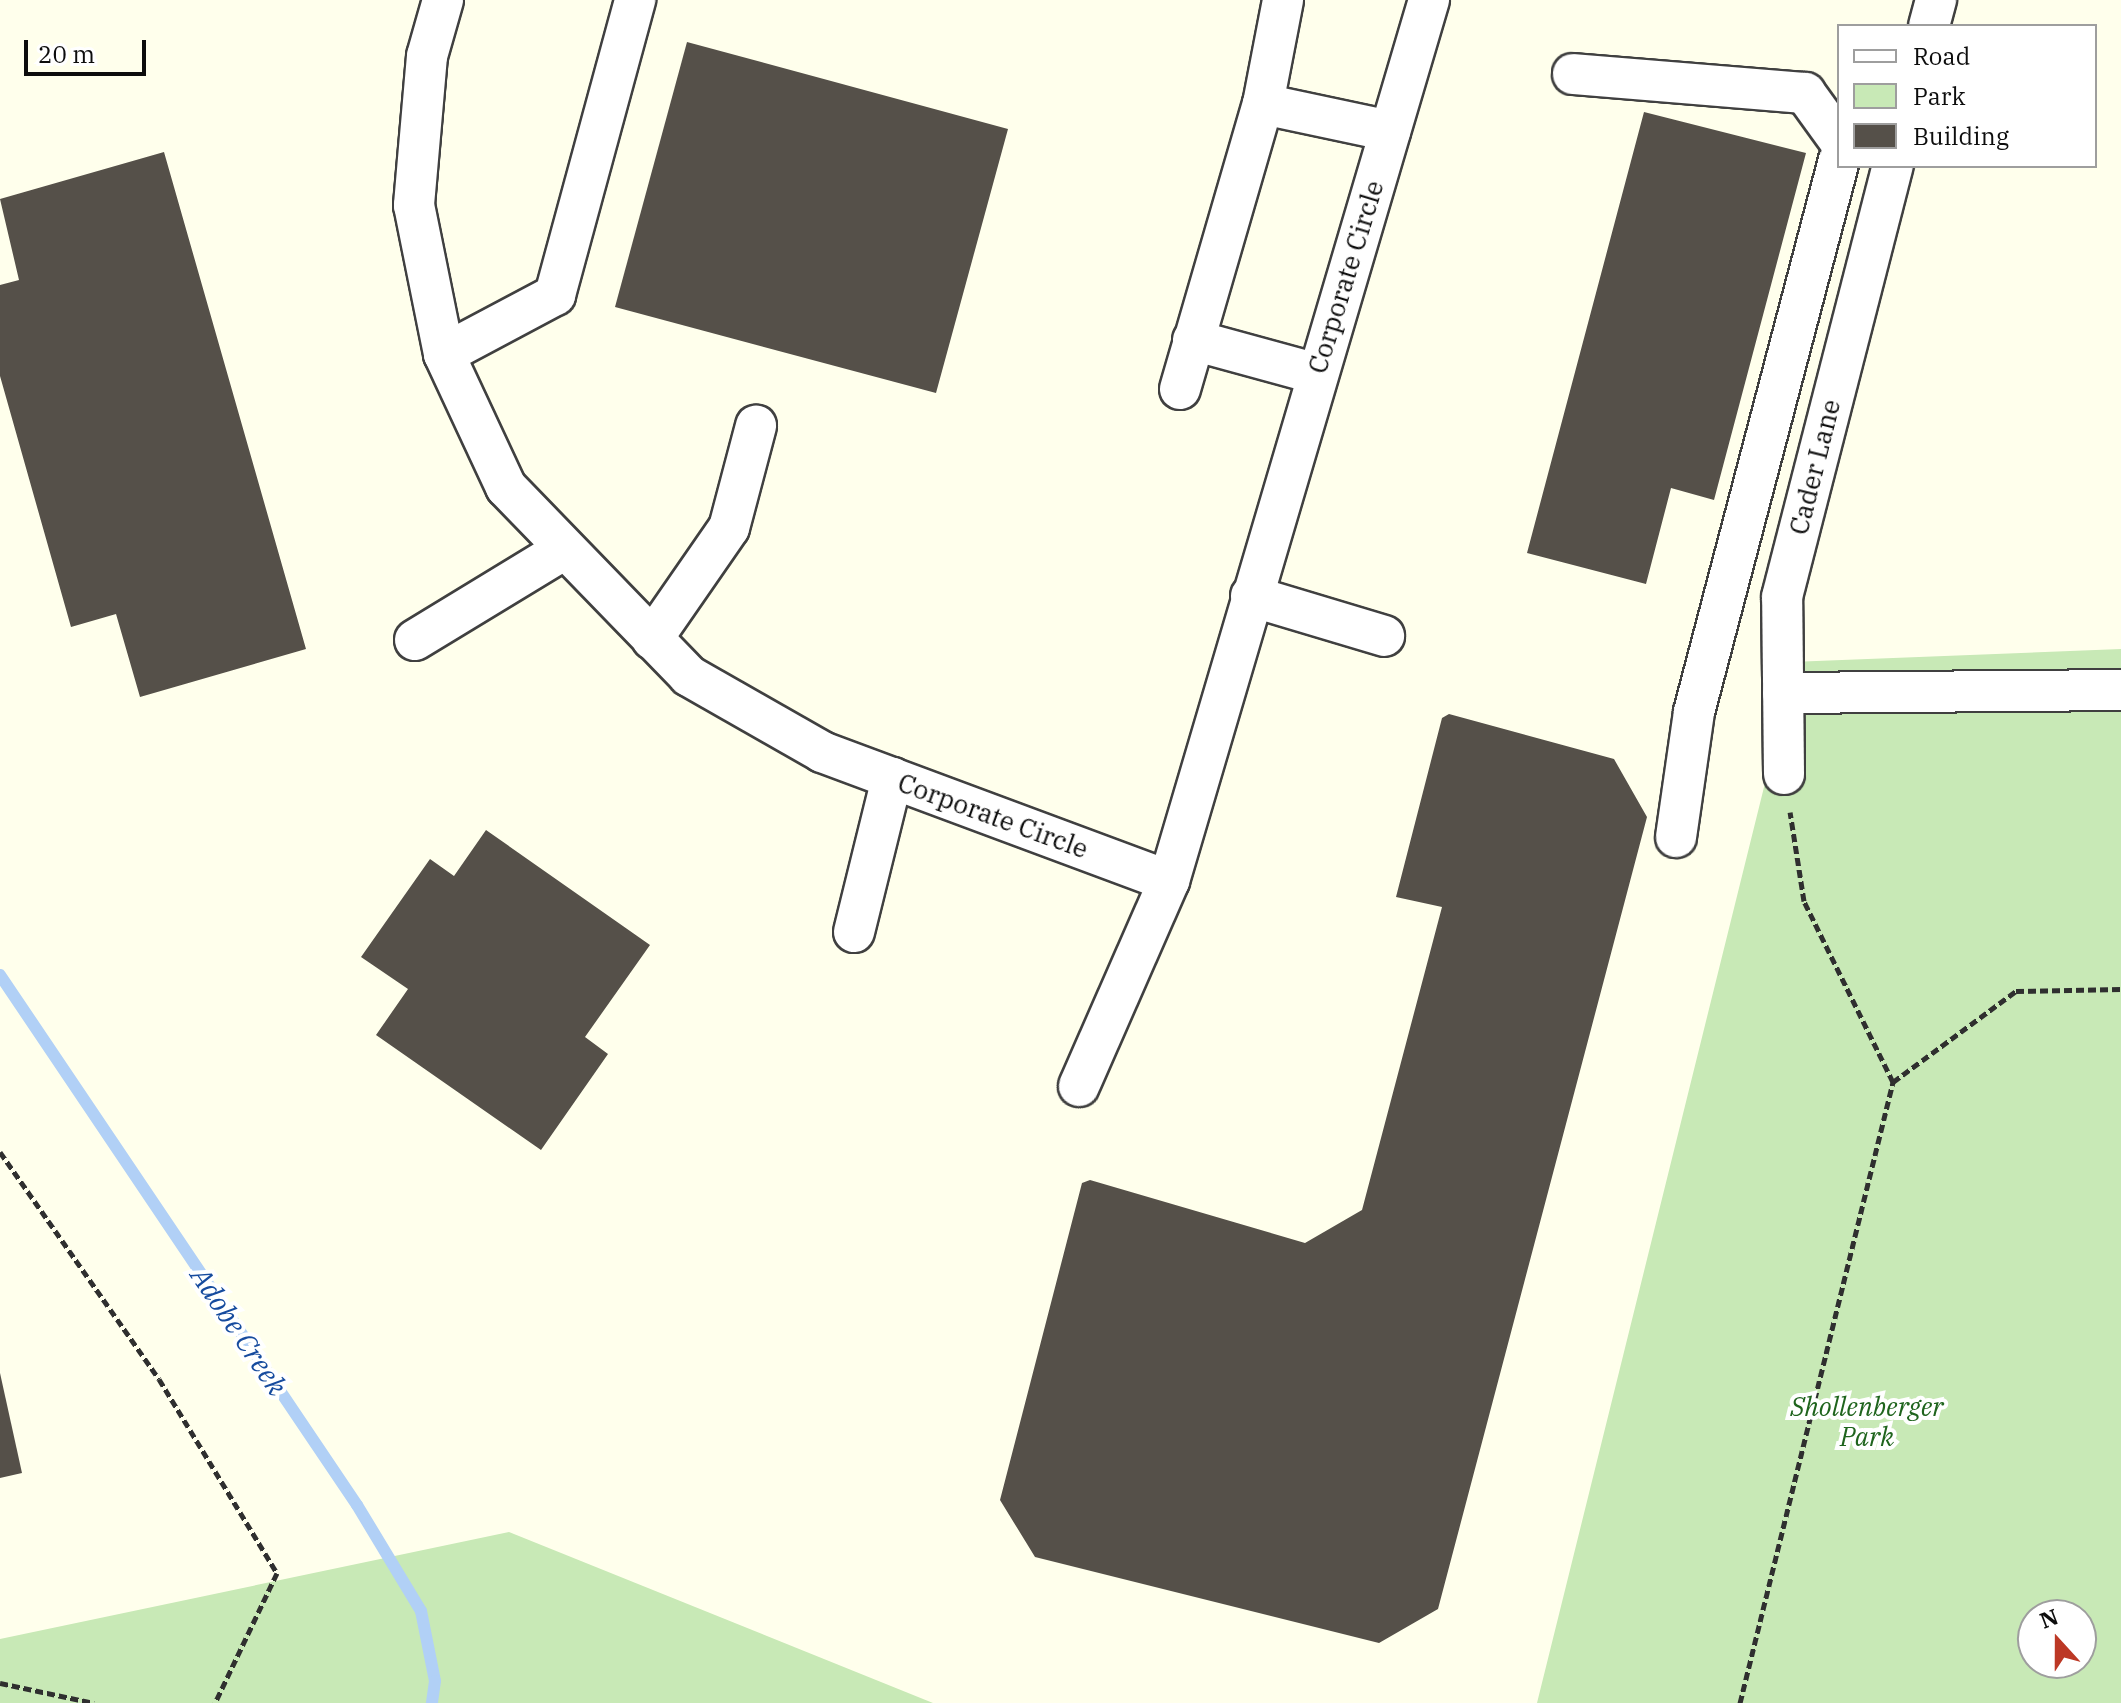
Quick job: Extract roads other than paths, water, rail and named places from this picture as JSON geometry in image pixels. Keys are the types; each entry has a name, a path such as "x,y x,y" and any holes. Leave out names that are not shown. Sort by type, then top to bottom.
{"street":[{"name":"Corporate Circle","path":"443,0 427,56 414,205 444,354 506,487 563,550 689,676 822,752 1169,881 1429,0"},
{"path":"444,354 555,295 635,0"},
{"path":"1180,389 1263,104 1283,0"},
{"path":"1930,24 1936,0"},
{"path":"1573,74 1805,93 1837,137"},
{"path":"1263,104 1390,131"},
{"path":"1676,837 1694,712 1837,168"},
{"name":"Cader Lane","path":"1784,774 1782,597 1892,168"},
{"path":"1193,340 1317,374"},
{"path":"652,639 729,528 756,426"},
{"path":"415,640 563,550"},
{"path":"1251,596 1384,636"},
{"path":"1783,693 2121,690"},
{"path":"854,932 892,778"},
{"path":"1079,1086 1169,881"}],"waterway":[{"name":"Adobe Creek","path":"0,975 357,1505 421,1611 435,1681 432,1703"}],"park label":[{"name":"Shollenberger Park","path":"1867,1422"}]}
